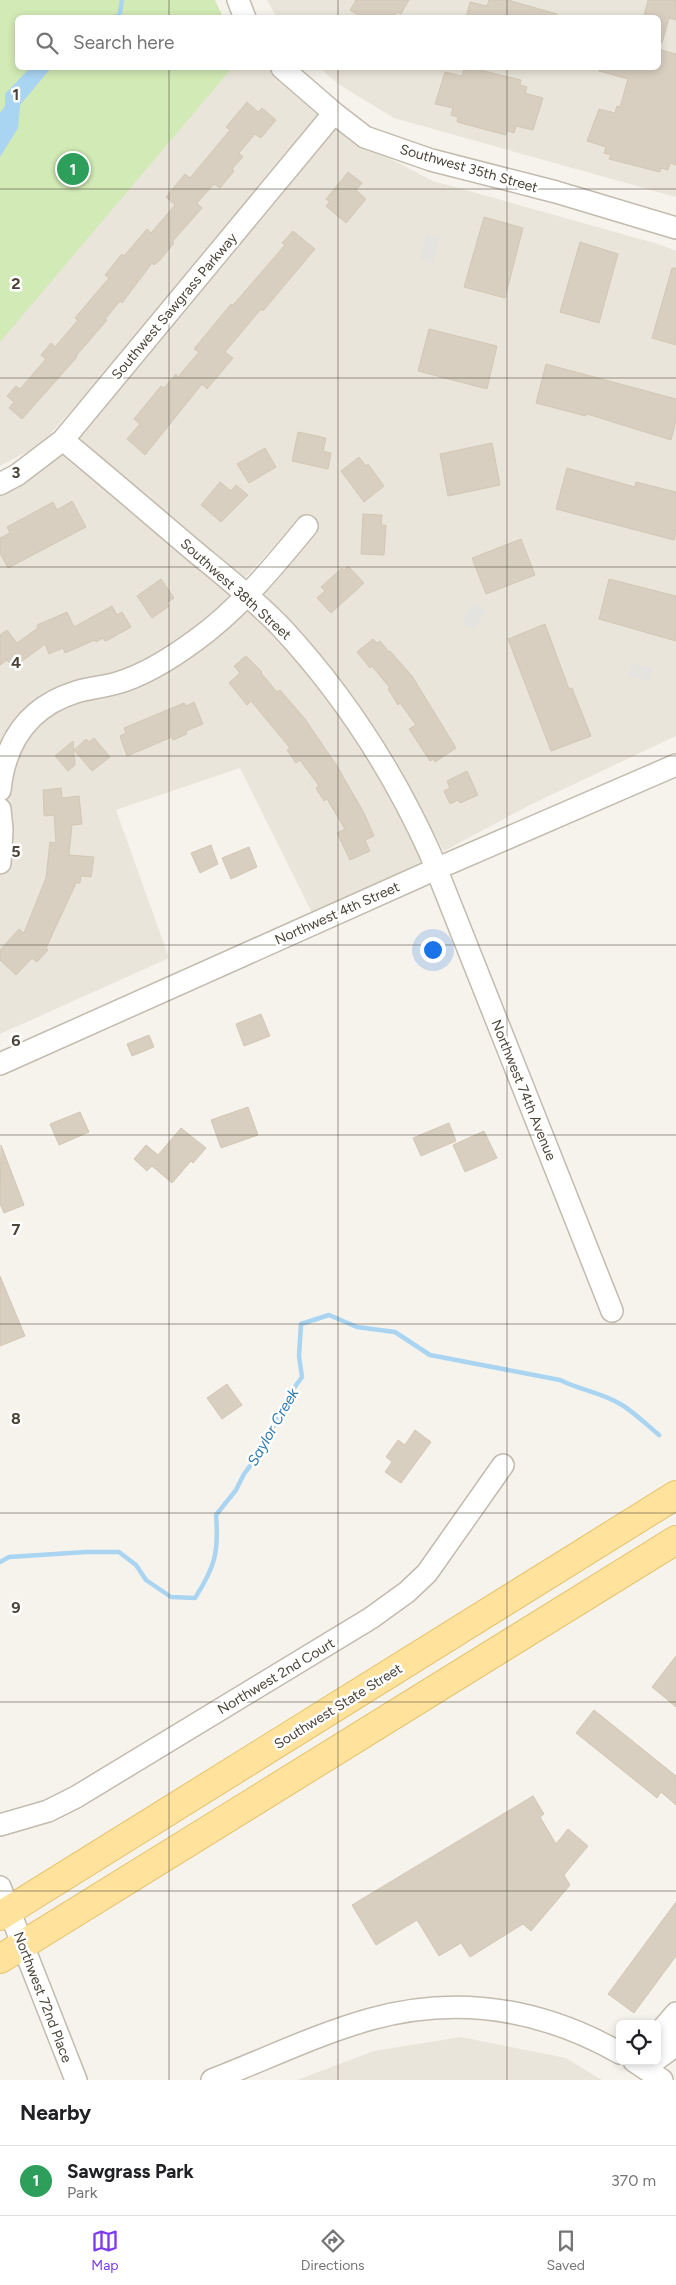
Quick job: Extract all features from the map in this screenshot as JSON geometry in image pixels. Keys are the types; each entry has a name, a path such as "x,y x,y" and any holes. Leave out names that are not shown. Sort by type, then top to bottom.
{"main road":[{"name":"Southwest State Street","path":"3,1904 676,1495"},
{"path":"0,1959 676,1540"}],"street":[{"path":"238,0 244,15"},
{"name":"Southwest 35th Street","path":"284,70 334,113 365,136 431,160 556,192 676,228"},
{"name":"Southwest Sawgrass Parkway","path":"0,484 16,475 63,440 334,113"},
{"name":"Southwest 38th Street","path":"63,440 246,594 280,626 313,663 344,702 374,745 399,788 436,869"},
{"path":"0,790 8,751 18,732 34,715 61,698 77,692 117,683 143,673 197,640 223,619 272,569 307,526"},
{"name":"Northwest 4th Street","path":"0,1064 436,869 676,765"},
{"path":"0,810 2,830 0,863"},
{"name":"Northwest 74th Avenue","path":"436,869 612,1311"},
{"name":"Northwest 2nd Court","path":"0,1825 48,1811 76,1797 371,1618 407,1592 427,1573 503,1465"},
{"name":"Northwest 72nd Place","path":"3,1904 23,1945 76,2080"},
{"path":"212,2080 353,2025 393,2014 425,2009 486,2009 541,2018 585,2034 616,2051"},
{"path":"661,2030 676,2012"},
{"path":"661,2055 668,2051 676,2038"},
{"path":"644,2065 662,2080"}],"shaded area":[{"path":"267,0 676,0 676,197 394,118 338,84 322,70 661,70 661,15 275,15"},
{"path":"230,70 274,70 325,117 42,444 0,466 0,341"},
{"path":"332,123 360,143 433,181 658,244 676,251 676,736 530,805 444,851 401,775 357,704 315,650 259,594 319,526 305,513 244,579 71,441"},
{"path":"426,234 437,237 440,235 432,265 430,261 420,259"},
{"path":"63,448 267,624 319,682 389,785 425,861 312,913 240,768 116,810 169,958 0,1034 0,495 19,486"},
{"path":"475,603 482,610 486,610 474,631 472,627 462,624 468,610"},
{"path":"630,663 656,669 652,670 649,681 629,676 632,666"},
{"path":"461,2037 566,2058 602,2080 297,2080 374,2051"}],"green space":[{"path":"0,0 215,0 222,15 15,15 15,70 230,70 0,342"}],"water":[{"path":"28,70 49,70 20,105 18,128 0,157 0,113 5,106 5,94"}],"building":[{"path":"356,0 409,0 401,14 397,12 395,15 358,15 350,10"},
{"path":"489,0 508,0 557,15 467,15 470,2 487,6"},
{"path":"648,0 676,0 676,20 669,18 662,43 661,15 644,15"},
{"path":"661,50 676,54 676,165 670,163 668,170 661,168 660,172 609,159 611,155 604,153 606,147 587,141 599,109 615,113 617,106 620,107 628,79 599,71 661,70"},
{"path":"464,70 480,70 521,80 520,85 527,87 525,93 543,98 533,130 516,126 514,133 507,131 506,135 457,122 458,117 451,115 453,108 435,104 445,72 462,76"},
{"path":"247,102 258,112 262,108 276,120 261,138 255,134 239,153 243,157 232,169 234,171 220,188 214,184 197,203 202,208 172,242 174,243 160,260 154,265 152,263 122,303 120,301 105,319 107,320 77,357 22,419 9,408 14,402 7,396 16,386 20,389 46,359 41,355 51,343 55,347 78,320 75,318 109,278 105,275 122,254 124,256 147,229 151,233 175,205 166,197 185,174 190,178 230,130 226,127"},
{"path":"348,172 362,183 356,190 366,199 346,223 326,206 330,202 326,199"},
{"path":"484,217 523,228 505,298 464,287"},
{"path":"293,231 315,249 263,311 261,309 225,352 233,358 207,389 202,384 145,455 127,439 140,424 134,419 161,386 164,388 176,374 178,377 199,352 194,349 231,304 233,305 285,245 282,243"},
{"path":"580,242 618,254 599,323 560,312"},
{"path":"672,268 676,268 676,345 652,338"},
{"path":"429,329 497,346 487,389 418,371"},
{"path":"546,364 676,399 676,421 671,440 587,414 586,416 536,403"},
{"path":"298,432 326,438 323,451 331,453 328,469 292,461"},
{"path":"492,443 500,485 448,496 440,454"},
{"path":"265,448 276,467 249,483 237,464"},
{"path":"359,457 366,466 368,464 384,486 364,502 341,471"},
{"path":"567,468 635,487 636,482 676,492 676,532 674,540 556,509"},
{"path":"220,482 231,491 236,485 248,495 221,522 201,505"},
{"path":"72,501 86,527 8,568 0,553 0,538 10,533 7,527 53,502 57,510"},
{"path":"363,514 382,515 381,525 386,525 384,555 361,554"},
{"path":"521,539 535,575 486,594 472,558"},
{"path":"348,566 364,583 331,613 317,598 325,591 321,587 342,568 344,570"},
{"path":"161,579 174,598 166,603 169,606 152,618 137,596"},
{"path":"609,579 676,596 676,641 599,619"},
{"path":"112,606 117,615 122,612 131,627 105,641 103,638 96,642 95,640 65,653 63,648 49,654 45,644 13,668 7,660 0,665 0,635 7,630 17,643 38,628 37,625 67,612 74,627"},
{"path":"545,624 569,689 572,688 591,736 551,751 508,639"},
{"path":"373,639 377,643 380,641 412,676 456,748 435,762 433,759 430,761 409,729 416,725 400,703 398,705 388,689 390,688 372,666 370,668 357,652"},
{"path":"246,656 262,672 277,692 280,690 305,719 337,766 364,813 374,836 365,840 370,851 350,860 337,833 345,829 327,799 324,801 316,788 319,786 300,760 296,763 287,750 290,748 251,701 247,705 229,683 240,673 234,666"},
{"path":"194,702 203,724 186,731 187,734 173,740 172,737 127,756 120,736 126,733 124,728 184,703 186,706"},
{"path":"94,738 110,757 92,771 74,750 86,739 89,742"},
{"path":"73,741 75,765 68,771 55,756"},
{"path":"467,771 478,795 460,803 458,800 450,804 444,791 450,788 447,781"},
{"path":"61,788 62,798 79,796 82,824 72,825 69,855 94,857 91,877 81,876 80,883 76,883 46,948 48,950 37,962 32,958 16,975 0,960 0,950 19,929 24,933 46,878 50,842 56,843 54,815 44,816 43,790"},
{"path":"211,845 218,864 200,873 191,853"},
{"path":"249,847 257,867 231,879 222,858"},
{"path":"261,1014 270,1036 244,1046 236,1024"},
{"path":"149,1035 154,1047 132,1056 127,1044"},
{"path":"248,1107 258,1135 221,1148 211,1120"},
{"path":"80,1112 89,1132 59,1145 50,1124"},
{"path":"449,1123 456,1141 421,1156 413,1138"},
{"path":"181,1128 206,1148 193,1163 191,1161 172,1183 152,1166 147,1171 134,1159 146,1145 158,1155"},
{"path":"484,1131 497,1158 465,1172 453,1145"},
{"path":"1,1145 24,1205 4,1213 0,1204"},
{"path":"0,1276 25,1336 0,1346"},
{"path":"227,1384 242,1405 222,1419 207,1398"},
{"path":"415,1430 431,1442 401,1483 385,1472 392,1462 386,1457 398,1440 405,1445"},
{"path":"676,1656 676,1707 652,1687"},
{"path":"594,1710 676,1776 676,1805 661,1792 657,1798 576,1733"},
{"path":"533,1796 544,1814 540,1817 556,1844 568,1829 588,1846 564,1875 570,1885 531,1931 523,1924 470,1957 461,1943 439,1956 417,1920 376,1945 352,1905"},
{"path":"676,1902 676,1956 634,2013 608,1994"}],"waterway":[{"path":"118,15 122,0"},
{"name":"Saylor Creek","path":"0,1562 9,1557 119,1552 136,1565 146,1580 171,1597 195,1598 207,1577 214,1559 217,1539 216,1515 236,1490 244,1474 260,1453 289,1395 302,1377 299,1356 301,1324 329,1315 357,1327 395,1332 430,1355 560,1380 599,1394 622,1405 659,1435"}],"place":[{"name":"Sawgrass Park","path":"73,169"}]}
